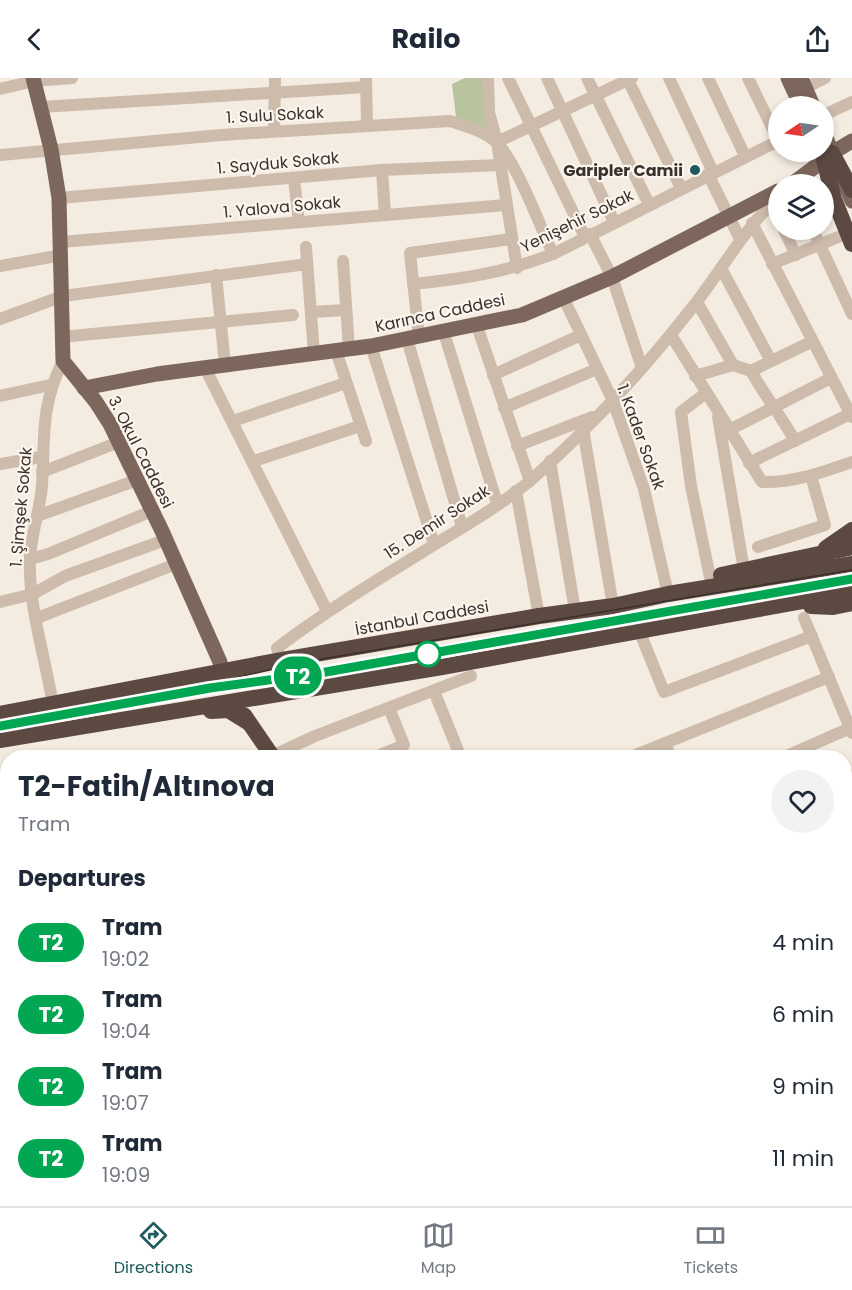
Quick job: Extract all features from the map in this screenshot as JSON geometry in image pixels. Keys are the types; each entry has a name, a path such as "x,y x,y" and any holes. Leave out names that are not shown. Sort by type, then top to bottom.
{"highway":[{"path":"827,162 851,234"},
{"path":"830,162 852,190"},
{"path":"810,555 830,546 852,530"},
{"path":"668,594 711,577 852,547"},
{"name":"İstanbul Caddesi","path":"0,714 220,669 539,616 613,606 668,594 852,564"},
{"path":"0,740 218,702 442,667 852,592"},
{"path":"786,604 852,606"},
{"path":"0,702 220,669"},
{"path":"265,695 258,701 253,711 269,750"},
{"path":"218,702 231,704 249,723 267,750"},
{"path":"0,748 222,709 234,712 249,723"}],"main road":[{"path":"788,78 796,96"},
{"path":"34,80 51,149 59,198 63,361"},
{"path":"834,150 852,141"},
{"path":"803,174 817,162"},
{"path":"829,162 852,201"},
{"name":"Karınca Caddesi","path":"84,388 225,365 371,346 444,333 522,315 612,277 729,217 768,200"},
{"name":"3. Okul Caddesi","path":"63,361 96,402 118,442 176,564 220,669"}],"street":[{"path":"0,89 34,80 72,78"},
{"path":"274,131 275,78"},
{"path":"488,78 489,112 497,142 517,268"},
{"path":"508,78 587,236 612,277 642,368"},
{"path":"547,78 614,222"},
{"path":"587,78 649,204"},
{"path":"669,78 740,239"},
{"path":"708,78 746,156"},
{"path":"748,78 768,120"},
{"path":"803,83 825,78"},
{"path":"497,142 629,79 681,188"},
{"path":"41,107 274,93 366,83 367,126"},
{"path":"834,110 852,102"},
{"name":"1. Sulu Sokak","path":"0,156 51,149 274,131 450,121 474,129 497,142"},
{"path":"497,142 514,170 553,254"},
{"name":"Yenişehir Sokak","path":"413,284 468,279 517,268 553,254 768,146"},
{"name":"1. Sayduk Sokak","path":"59,198 382,170 500,165"},
{"path":"382,170 385,215"},
{"path":"294,179 299,222"},
{"name":"1. Yalova Sokak","path":"0,266 61,249 299,222 506,205"},
{"name":"15. Demir Sokak","path":"281,660 277,648 327,611 462,527 530,481 613,401 671,335 752,223 768,206"},
{"path":"749,463 851,416 811,342 752,223"},
{"path":"772,264 851,234"},
{"path":"462,527 413,338 413,284 410,253 511,239"},
{"path":"789,240 796,255"},
{"path":"818,240 852,314"},
{"path":"306,247 314,354"},
{"path":"343,261 346,310 343,350 346,383 366,441"},
{"path":"0,319 63,296 307,264"},
{"path":"721,268 771,361"},
{"path":"216,275 225,365"},
{"name":"1. Kader Sokak","path":"564,299 613,401 644,489 668,594"},
{"path":"697,302 733,364 750,371 772,408 780,412 795,441"},
{"path":"311,312 346,310"},
{"path":"61,338 221,324 293,315"},
{"path":"477,326 530,481"},
{"path":"444,333 497,502"},
{"path":"493,375 582,335"},
{"path":"671,335 762,482 778,482 811,476 852,462"},
{"path":"750,371 811,342"},
{"path":"371,346 434,544"},
{"name":"1. Şimşek Sokak","path":"51,694 33,594 30,559 37,516 42,472 41,457 50,385 63,361"},
{"path":"695,376 733,364"},
{"path":"205,368 254,461 327,611"},
{"path":"504,408 597,369"},
{"path":"729,430 831,378"},
{"path":"233,421 346,383"},
{"path":"0,396 50,385"},
{"path":"706,393 681,412 691,486 711,577"},
{"path":"717,412 744,570"},
{"path":"517,446 599,414"},
{"path":"254,461 360,426"},
{"path":"583,429 613,606"},
{"path":"42,472 118,442"},
{"path":"0,464 41,457"},
{"path":"550,461 574,611"},
{"path":"758,547 825,525 811,476"},
{"path":"37,516 137,480"},
{"path":"516,491 539,616"},
{"path":"30,559 48,555 152,512"},
{"path":"0,602 33,594 65,576 165,540"},
{"path":"37,618 176,564"},
{"path":"802,750 851,731 804,618"},
{"path":"639,630 664,692 812,636"},
{"path":"289,750 471,676"},
{"path":"648,750 829,677"},
{"path":"435,691 458,750"},
{"path":"389,708 404,745 392,750"},
{"path":"665,743 668,750"}],"green space":[{"path":"465,78 486,78 488,129 456,117 452,84"}],"tram line":[{"path":"0,720 211,683 310,661 852,570"},
{"path":"246,683 320,673 852,579"},
{"name":"T2","path":"0,726 210,688 320,673 609,624 852,579"}],"place":[{"name":"Garipler Camii","path":"695,170"}]}
